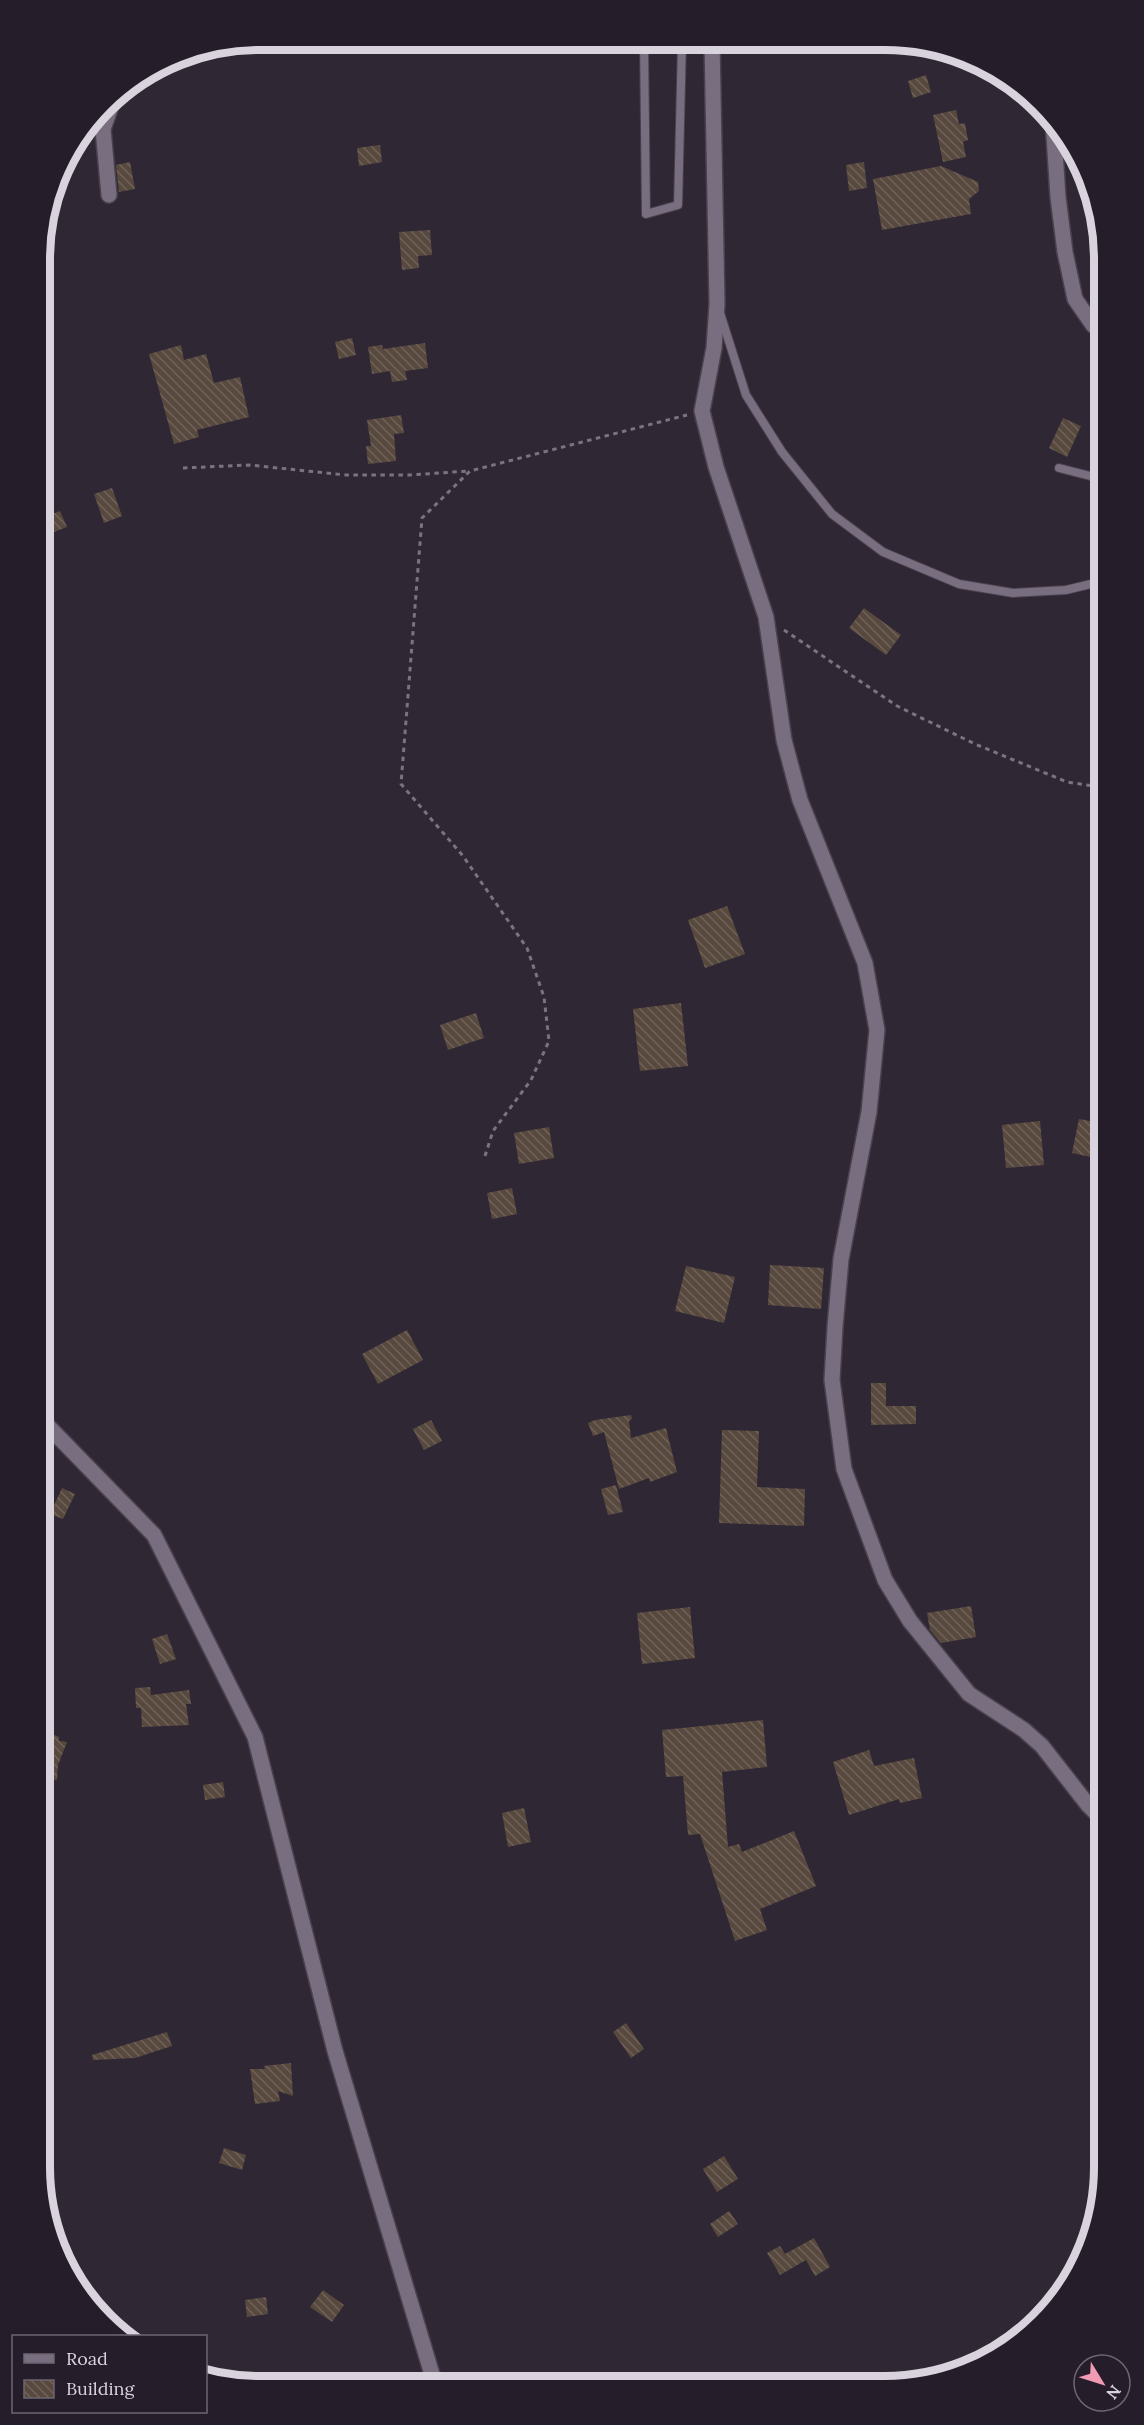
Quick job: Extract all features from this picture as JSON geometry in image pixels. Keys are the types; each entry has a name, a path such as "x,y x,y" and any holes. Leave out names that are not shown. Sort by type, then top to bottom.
{"street":[{"path":"712,50 717,304 714,348 702,411 716,467 766,617 784,740 800,800 865,963 877,1030 869,1112 841,1259 835,1327 832,1380 844,1469 885,1581 910,1621 969,1694 1024,1730 1042,1746 1094,1811"},
{"path":"108,114 103,129 110,195"},
{"path":"1054,135 1065,252 1076,299 1094,326"},
{"path":"50,1428 154,1535 255,1737 335,2051 432,2376"}],"lane":[{"path":"644,50 646,214 678,205 682,50"},
{"path":"717,304 746,395 782,452 832,514 883,552 959,584 1013,593 1066,590 1094,583"},
{"path":"1059,468 1094,477"}],"path":[{"path":"183,468 249,465 346,475 410,475 470,471 702,411"},
{"path":"470,471 422,518 401,784 463,856 527,948 544,997 549,1041 531,1080 493,1131 485,1156"},
{"path":"766,617 897,706 975,744 1067,782 1094,786"}],"building":[{"path":"926,75 931,92 913,98 908,81"},
{"path":"956,110 959,124 965,123 968,140 963,142 966,157 943,162 933,115"},
{"path":"380,145 382,162 359,166 357,148"},
{"path":"130,162 135,189 119,192 116,165"},
{"path":"864,162 867,188 849,191 846,165"},
{"path":"941,166 978,182 979,191 969,199 971,214 882,230 873,179"},
{"path":"430,230 432,255 418,256 419,268 402,270 399,232"},
{"path":"352,338 356,355 339,359 335,342"},
{"path":"425,343 428,368 405,371 407,380 392,382 390,371 372,374 368,347 382,345 383,349"},
{"path":"181,345 184,360 206,354 214,383 240,377 249,417 197,430 199,437 174,444 149,354"},
{"path":"401,415 404,433 394,434 396,461 368,464 366,446 371,446 367,420"},
{"path":"1063,418 1081,426 1067,457 1049,448"},
{"path":"112,488 122,516 104,523 94,494"},
{"path":"60,511 67,527 54,532 50,523 50,515"},
{"path":"864,608 901,635 886,655 849,628"},
{"path":"727,906 745,954 705,968 688,920"},
{"path":"681,1003 688,1066 640,1071 633,1009"},
{"path":"476,1013 484,1038 448,1050 440,1025"},
{"path":"1079,1119 1094,1122 1094,1158 1072,1153"},
{"path":"1040,1121 1044,1165 1006,1168 1002,1125"},
{"path":"549,1127 554,1158 519,1164 514,1133"},
{"path":"512,1188 517,1214 492,1219 487,1193"},
{"path":"770,1265 824,1268 821,1309 768,1305"},
{"path":"686,1266 735,1277 724,1323 675,1311"},
{"path":"407,1330 423,1360 378,1384 362,1354"},
{"path":"871,1383 886,1383 886,1406 916,1406 916,1424 871,1425"},
{"path":"631,1415 632,1419 629,1421 631,1438 666,1428 677,1472 650,1482 649,1478 619,1489 604,1432 593,1436 588,1423"},
{"path":"431,1420 442,1441 424,1450 413,1429"},
{"path":"722,1430 759,1431 757,1487 805,1489 804,1526 719,1523"},
{"path":"616,1485 623,1512 608,1515 601,1489"},
{"path":"62,1488 75,1494 63,1519 50,1514"},
{"path":"971,1606 976,1637 941,1643 930,1630 927,1613"},
{"path":"690,1607 695,1658 642,1664 637,1613"},
{"path":"167,1634 176,1659 160,1664 152,1639"},
{"path":"150,1687 151,1695 189,1690 191,1704 186,1704 189,1725 142,1727 141,1708 136,1708 135,1688"},
{"path":"763,1720 767,1767 722,1772 728,1847 739,1844 742,1852 794,1831 816,1886 760,1909 767,1930 735,1941 700,1834 688,1835 683,1776 666,1777 662,1730"},
{"path":"50,1733 59,1737 59,1741 67,1742 58,1765 57,1780 50,1779"},
{"path":"869,1750 874,1766 914,1758 922,1798 900,1803 899,1799 849,1815 833,1762"},
{"path":"223,1782 225,1797 205,1800 203,1785"},
{"path":"524,1808 531,1842 508,1847 502,1813"},
{"path":"626,2023 644,2049 631,2058 613,2032"},
{"path":"167,2032 172,2046 135,2058 93,2060 92,2055"},
{"path":"291,2063 293,2096 278,2091 280,2101 255,2104 250,2069 265,2069 264,2066"},
{"path":"224,2148 246,2155 242,2170 219,2163"},
{"path":"724,2156 738,2179 717,2192 703,2169"},
{"path":"729,2211 738,2224 718,2237 710,2224"},
{"path":"814,2238 830,2267 815,2276 806,2260 780,2275 767,2253 780,2246 785,2254"},
{"path":"323,2290 344,2305 332,2322 310,2307"},
{"path":"266,2297 268,2314 247,2317 245,2300"}]}
